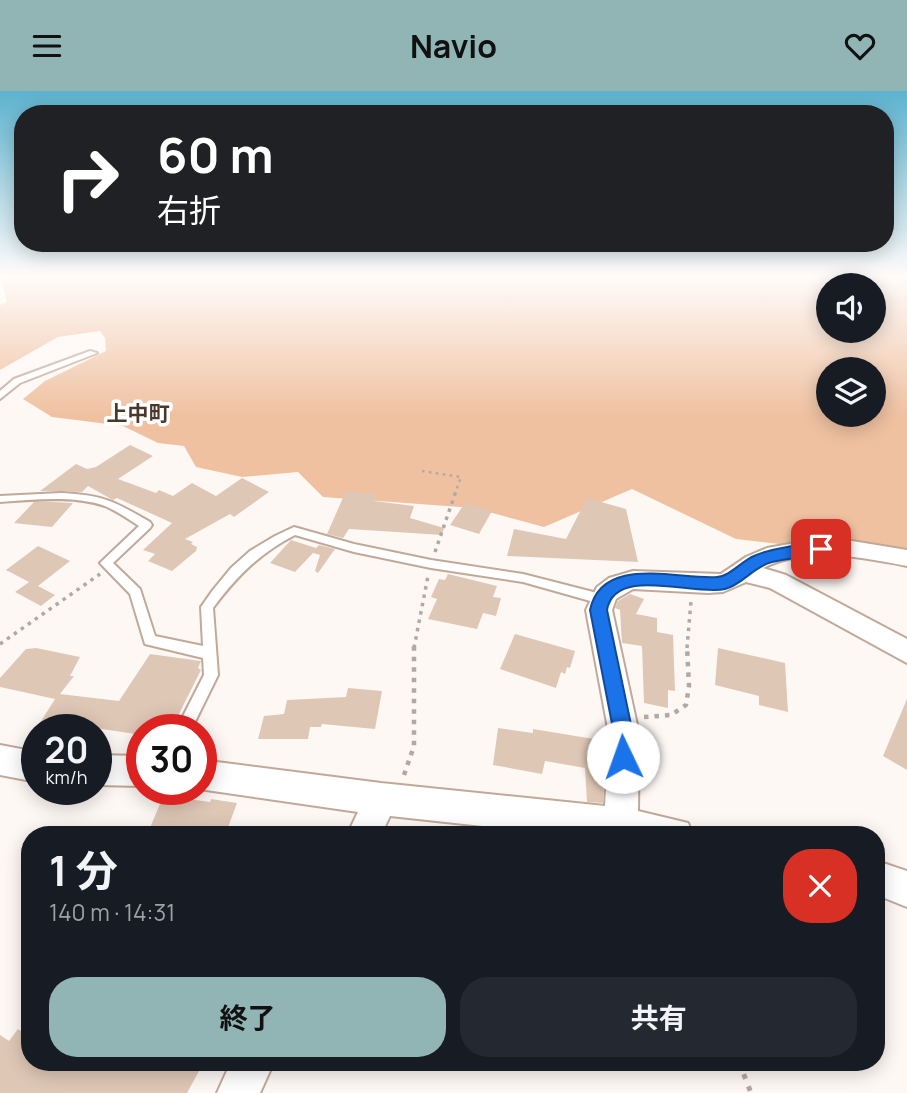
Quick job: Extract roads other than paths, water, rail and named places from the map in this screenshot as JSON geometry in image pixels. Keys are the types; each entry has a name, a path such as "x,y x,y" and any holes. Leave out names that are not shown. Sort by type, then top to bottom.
{"street":[{"path":"621,824 624,734 599,610 601,599 610,588 639,579 723,583 759,560 801,549 861,548 907,558"},
{"path":"743,572 777,581 907,652"},
{"path":"0,760 21,764"},
{"path":"217,777 388,800 631,826"},
{"path":"370,826 388,800"},
{"path":"885,881 907,889"},
{"path":"238,1093 249,1071"}],"lane":[{"path":"0,396 17,381 93,353"},
{"path":"0,499 99,501 117,507 146,525 106,563 136,592 150,640 208,653"},
{"path":"191,714 211,675 206,607 239,564 262,547 294,531 354,548 431,564 523,578 601,599"}],"district":[{"name":"上中町","path":"138,413"}]}
